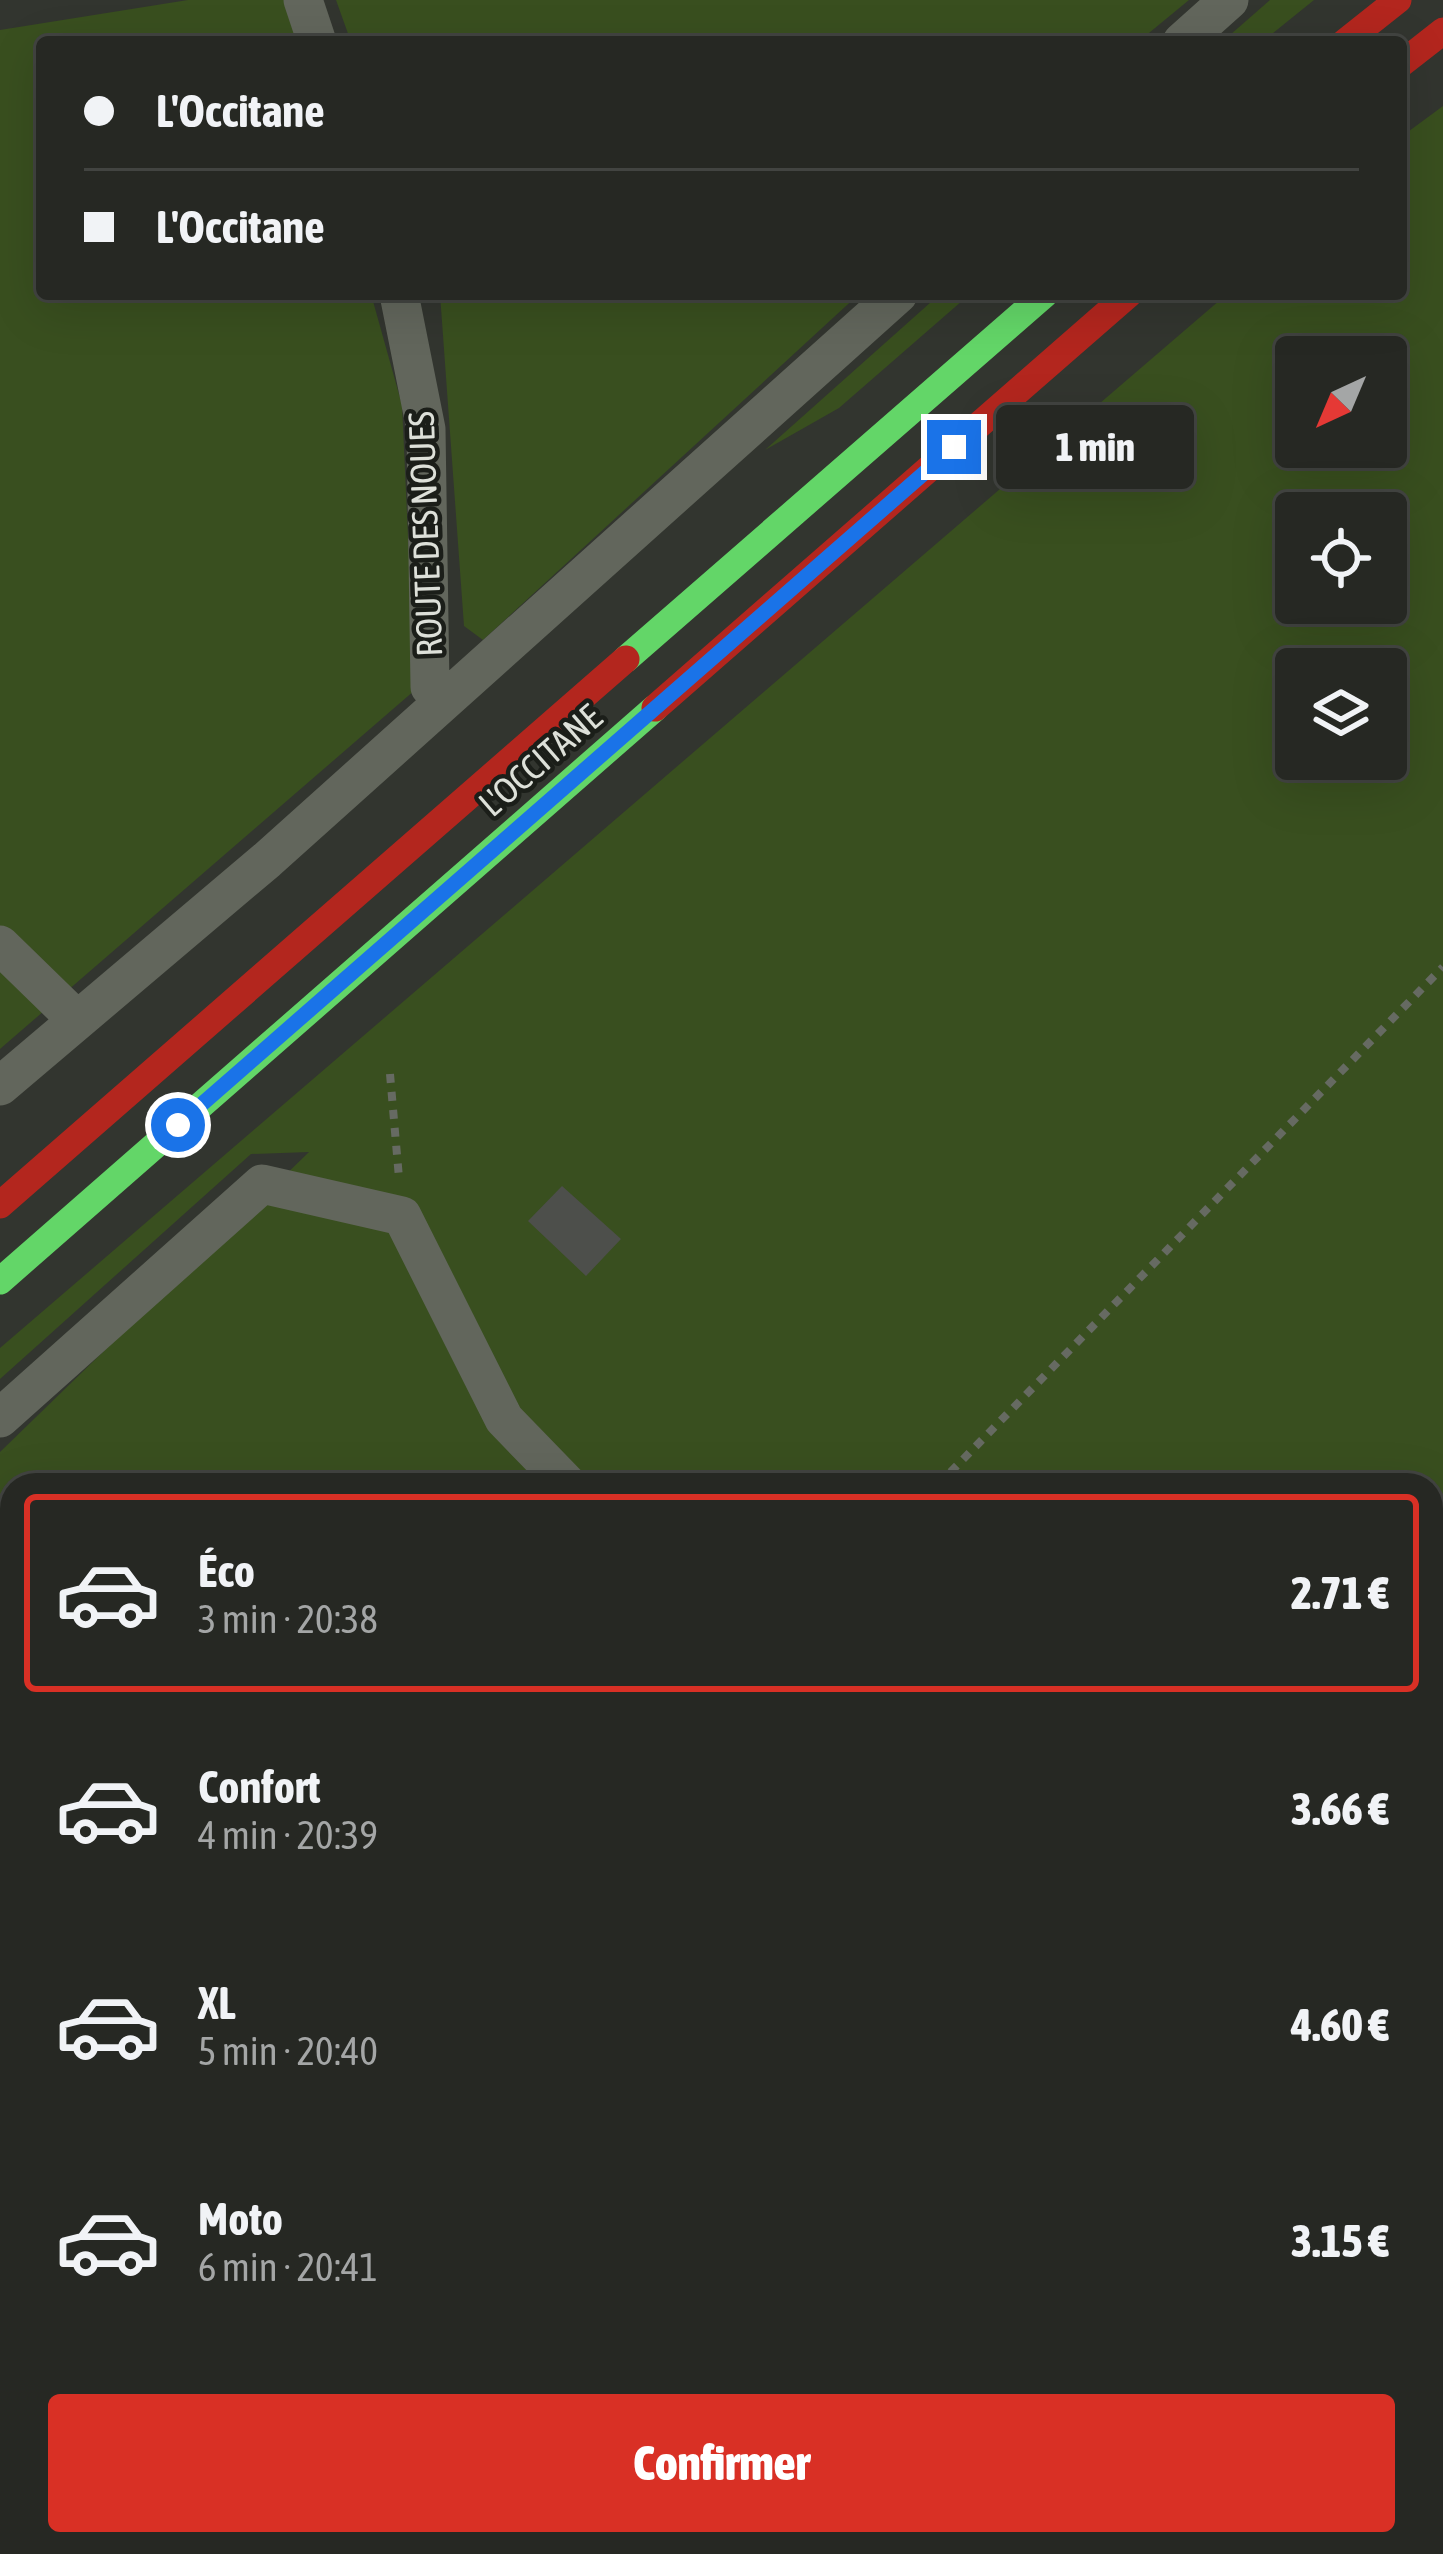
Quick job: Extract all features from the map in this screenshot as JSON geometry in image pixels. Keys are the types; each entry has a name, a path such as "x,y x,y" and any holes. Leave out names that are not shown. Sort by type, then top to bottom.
{"highway":[{"path":"1353,36 1398,0"},
{"path":"1407,59 1443,31"},
{"name":"L'OCCITANE","path":"0,1205 1038,300"},
{"name":"L'OCCITANE","path":"0,1281 1122,300"}],"street":[{"path":"304,0 315,36"},
{"path":"1189,36 1229,0"},
{"name":"ROUTE DES NOUES","path":"400,300 426,429 430,687 442,700"},
{"path":"0,1086 267,860 891,300"},
{"path":"0,944 76,1020"},
{"path":"0,1418 262,1184 402,1216 504,1419 556,1473"}],"path":[{"path":"950,1473 1443,968"},
{"path":"390,1074 402,1216"}],"green space":[{"path":"188,0 291,0 300,36 36,36 36,300 373,300 402,405 415,690 0,1049 0,30"},
{"path":"336,0 1189,0 1145,36 349,36"},
{"path":"1270,0 1314,0 1269,36 1229,36"},
{"path":"1443,106 1443,1473 0,1473 0,1452 309,1152 251,1154 0,1379 0,1348 1220,300 1407,300 1407,133"},
{"path":"440,300 852,300 483,640 464,626"},
{"path":"933,300 963,300 839,408 765,450"}],"building":[{"path":"562,1186 621,1239 586,1276 528,1221"}],"traffic: fast":[{"path":"626,659 1038,300"},
{"path":"0,1281 655,708"}],"traffic: jam":[{"path":"1353,36 1398,0"},
{"path":"1407,59 1443,31"},
{"path":"655,708 1122,300"},
{"path":"0,1205 626,659"}],"route":[{"path":"178,1125 954,447"}]}
